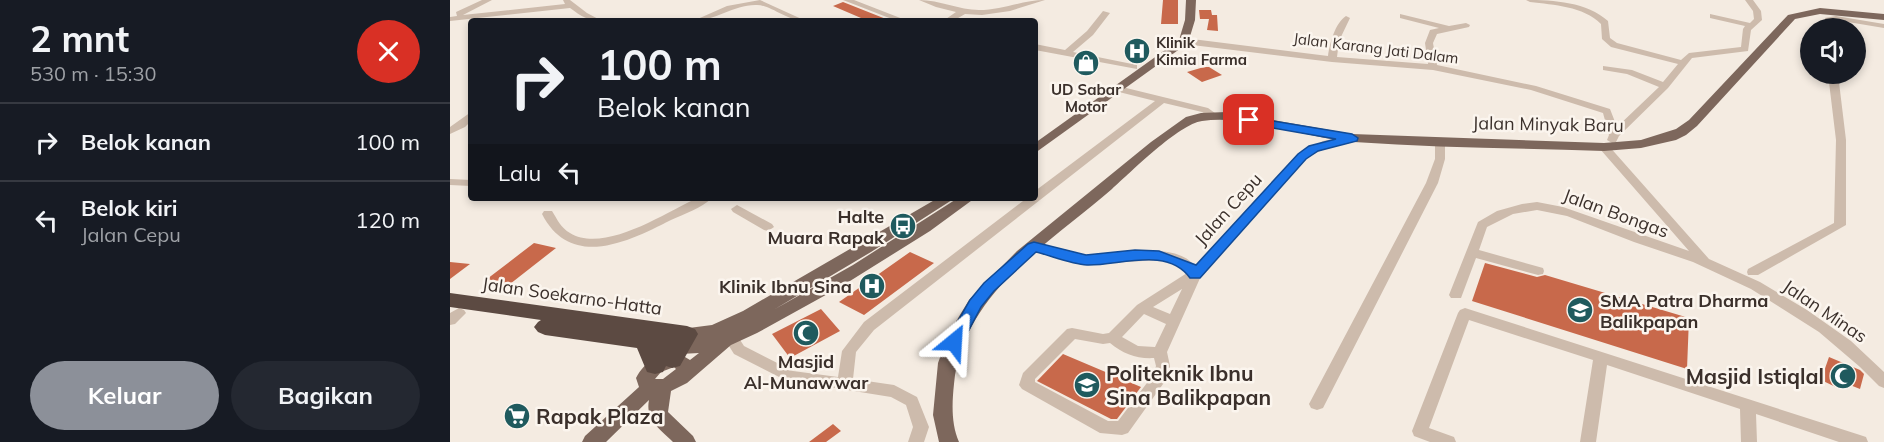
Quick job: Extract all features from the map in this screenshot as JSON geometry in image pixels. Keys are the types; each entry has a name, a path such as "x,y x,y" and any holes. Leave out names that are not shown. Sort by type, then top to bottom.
{"highway":[{"name":"Jalan Soekarno-Hatta","path":"452,312 645,343 669,366"},
{"name":"Jalan Soekarno-Hatta","path":"452,312 669,366"}],"main road":[{"path":"1038,134 1167,45 1175,37 1182,19 1182,0"},
{"path":"1038,147 1184,41 1190,21 1191,0"},
{"name":"Jalan Minyak Baru","path":"949,442 944,433 943,386 954,342 970,312 989,287 1180,127 1197,118 1232,117 1352,138 1440,142 1609,143 1660,140 1681,132 1693,123 1792,17 1820,11 1884,17"},
{"name":"Jalan Minyak Baru","path":"1197,118 1232,117"},
{"path":"686,442 658,415 658,405 669,366 862,252 943,201"},
{"path":"592,442 669,366 727,333 849,275 900,245 964,201"}],"street":[{"path":"450,19 488,0"},
{"path":"847,0 896,18"},
{"path":"923,0 965,10 1000,12 1036,0"},
{"path":"1530,0 1576,8 1596,15 1605,23 1606,39 1614,45 1684,63"},
{"path":"1609,143 1693,54 1730,53 1745,49 1746,34 1750,25 1758,20 1759,16 1749,0"},
{"path":"705,18 730,8 759,1 796,18"},
{"path":"450,19 569,2 591,18"},
{"path":"952,18 965,10"},
{"path":"496,18 500,13"},
{"path":"1067,53 1088,35 1106,13"},
{"path":"1404,16 1449,29"},
{"path":"1713,16 1750,25"},
{"path":"1332,58 1333,47 1346,18"},
{"path":"1866,23 1884,26"},
{"path":"1433,67 1431,39 1433,32 1466,25"},
{"path":"1431,39 1442,40"},
{"name":"Jalan Karang Jati Dalam","path":"1184,41 1433,67 1533,88 1601,109 1608,113 1609,143 1705,262"},
{"path":"1038,48 1134,67"},
{"path":"1606,68 1629,72 1665,86"},
{"path":"1746,275 1840,225 1841,140 1834,84"},
{"path":"1118,89 1205,110 1214,116"},
{"path":"1038,196 1162,100"},
{"path":"450,131 468,118"},
{"name":"Jalan Cepu","path":"1195,274 1160,352 1163,366 1160,377 1127,423 1116,429 1106,428 1027,385 1028,377 1072,333 1103,339 1113,337 1142,308 1195,274 1302,156 1320,146 1352,138"},
{"path":"1317,404 1432,183 1440,159 1440,142"},
{"path":"450,182 468,183"},
{"path":"548,214 566,237 581,242 604,243 621,240 699,201"},
{"path":"845,385 849,351 869,326 1031,201"},
{"name":"Jalan Bongas","path":"1456,295 1482,225 1491,218 1514,209 1540,206 1746,275"},
{"path":"737,209 768,227"},
{"path":"1034,247 1086,260 1135,255 1159,256 1189,266 1195,274"},
{"path":"1471,252 1538,271"},
{"name":"Jalan Minas","path":"1746,275 1823,327 1863,359 1884,382"},
{"path":"1142,308 1175,322"},
{"path":"1448,442 1420,431 1465,312 1860,442"},
{"path":"727,333 739,350 790,376 894,391 912,401 919,435"},
{"path":"1113,337 1123,347 1135,351 1150,354 1160,352"},
{"path":"1588,442 1601,357"},
{"path":"1748,405 1749,442"}],"building":[{"path":"1163,0 1178,0 1178,24 1161,24"},
{"path":"843,2 883,18 861,18 833,6"},
{"path":"1199,10 1211,10 1212,15 1217,15 1218,31 1207,30 1209,19 1200,19"},
{"path":"1209,67 1222,75 1202,82 1187,72"},
{"path":"534,243 556,248 510,284 487,279"},
{"name":"Klinik Ibnu Sina","path":"910,252 934,263 864,315 839,302"},
{"path":"450,262 470,264 450,279"},
{"name":"SMA Patra Dharma Balikpapan","path":"1485,263 1537,277 1545,275 1689,318 1687,369 1472,301"},
{"name":"Masjid Al-Munawwar","path":"821,309 840,331 790,358 772,334"},
{"name":"Politeknik Ibnu Sina Balikpapan","path":"1063,354 1141,387 1117,419 1111,419 1037,381"},
{"name":"Masjid Istiqlal","path":"1829,357 1860,370 1864,374 1860,389 1840,381 1838,388 1821,380"},
{"path":"833,424 841,431 826,442 809,442"}],"place":[{"name":"Klinik Kimia Farma","path":"1137,51"},
{"name":"UD Sabar Motor","path":"1086,63"},
{"name":"Halte Muara Rapak","path":"903,226"},
{"name":"Klinik Ibnu Sina","path":"872,286"},
{"name":"SMA Patra Dharma Balikpapan","path":"1580,310"},
{"name":"Masjid Al-Munawwar","path":"806,333"},
{"name":"Masjid Istiqlal","path":"1843,376"},
{"name":"Politeknik Ibnu Sina Balikpapan","path":"1087,385"},
{"name":"Rapak Plaza","path":"517,416"}],"route":[{"path":"954,342 975,304 989,287 1034,247 1086,260 1148,254 1177,260 1189,266 1195,274 1302,156 1327,143 1352,138 1249,120"}]}
